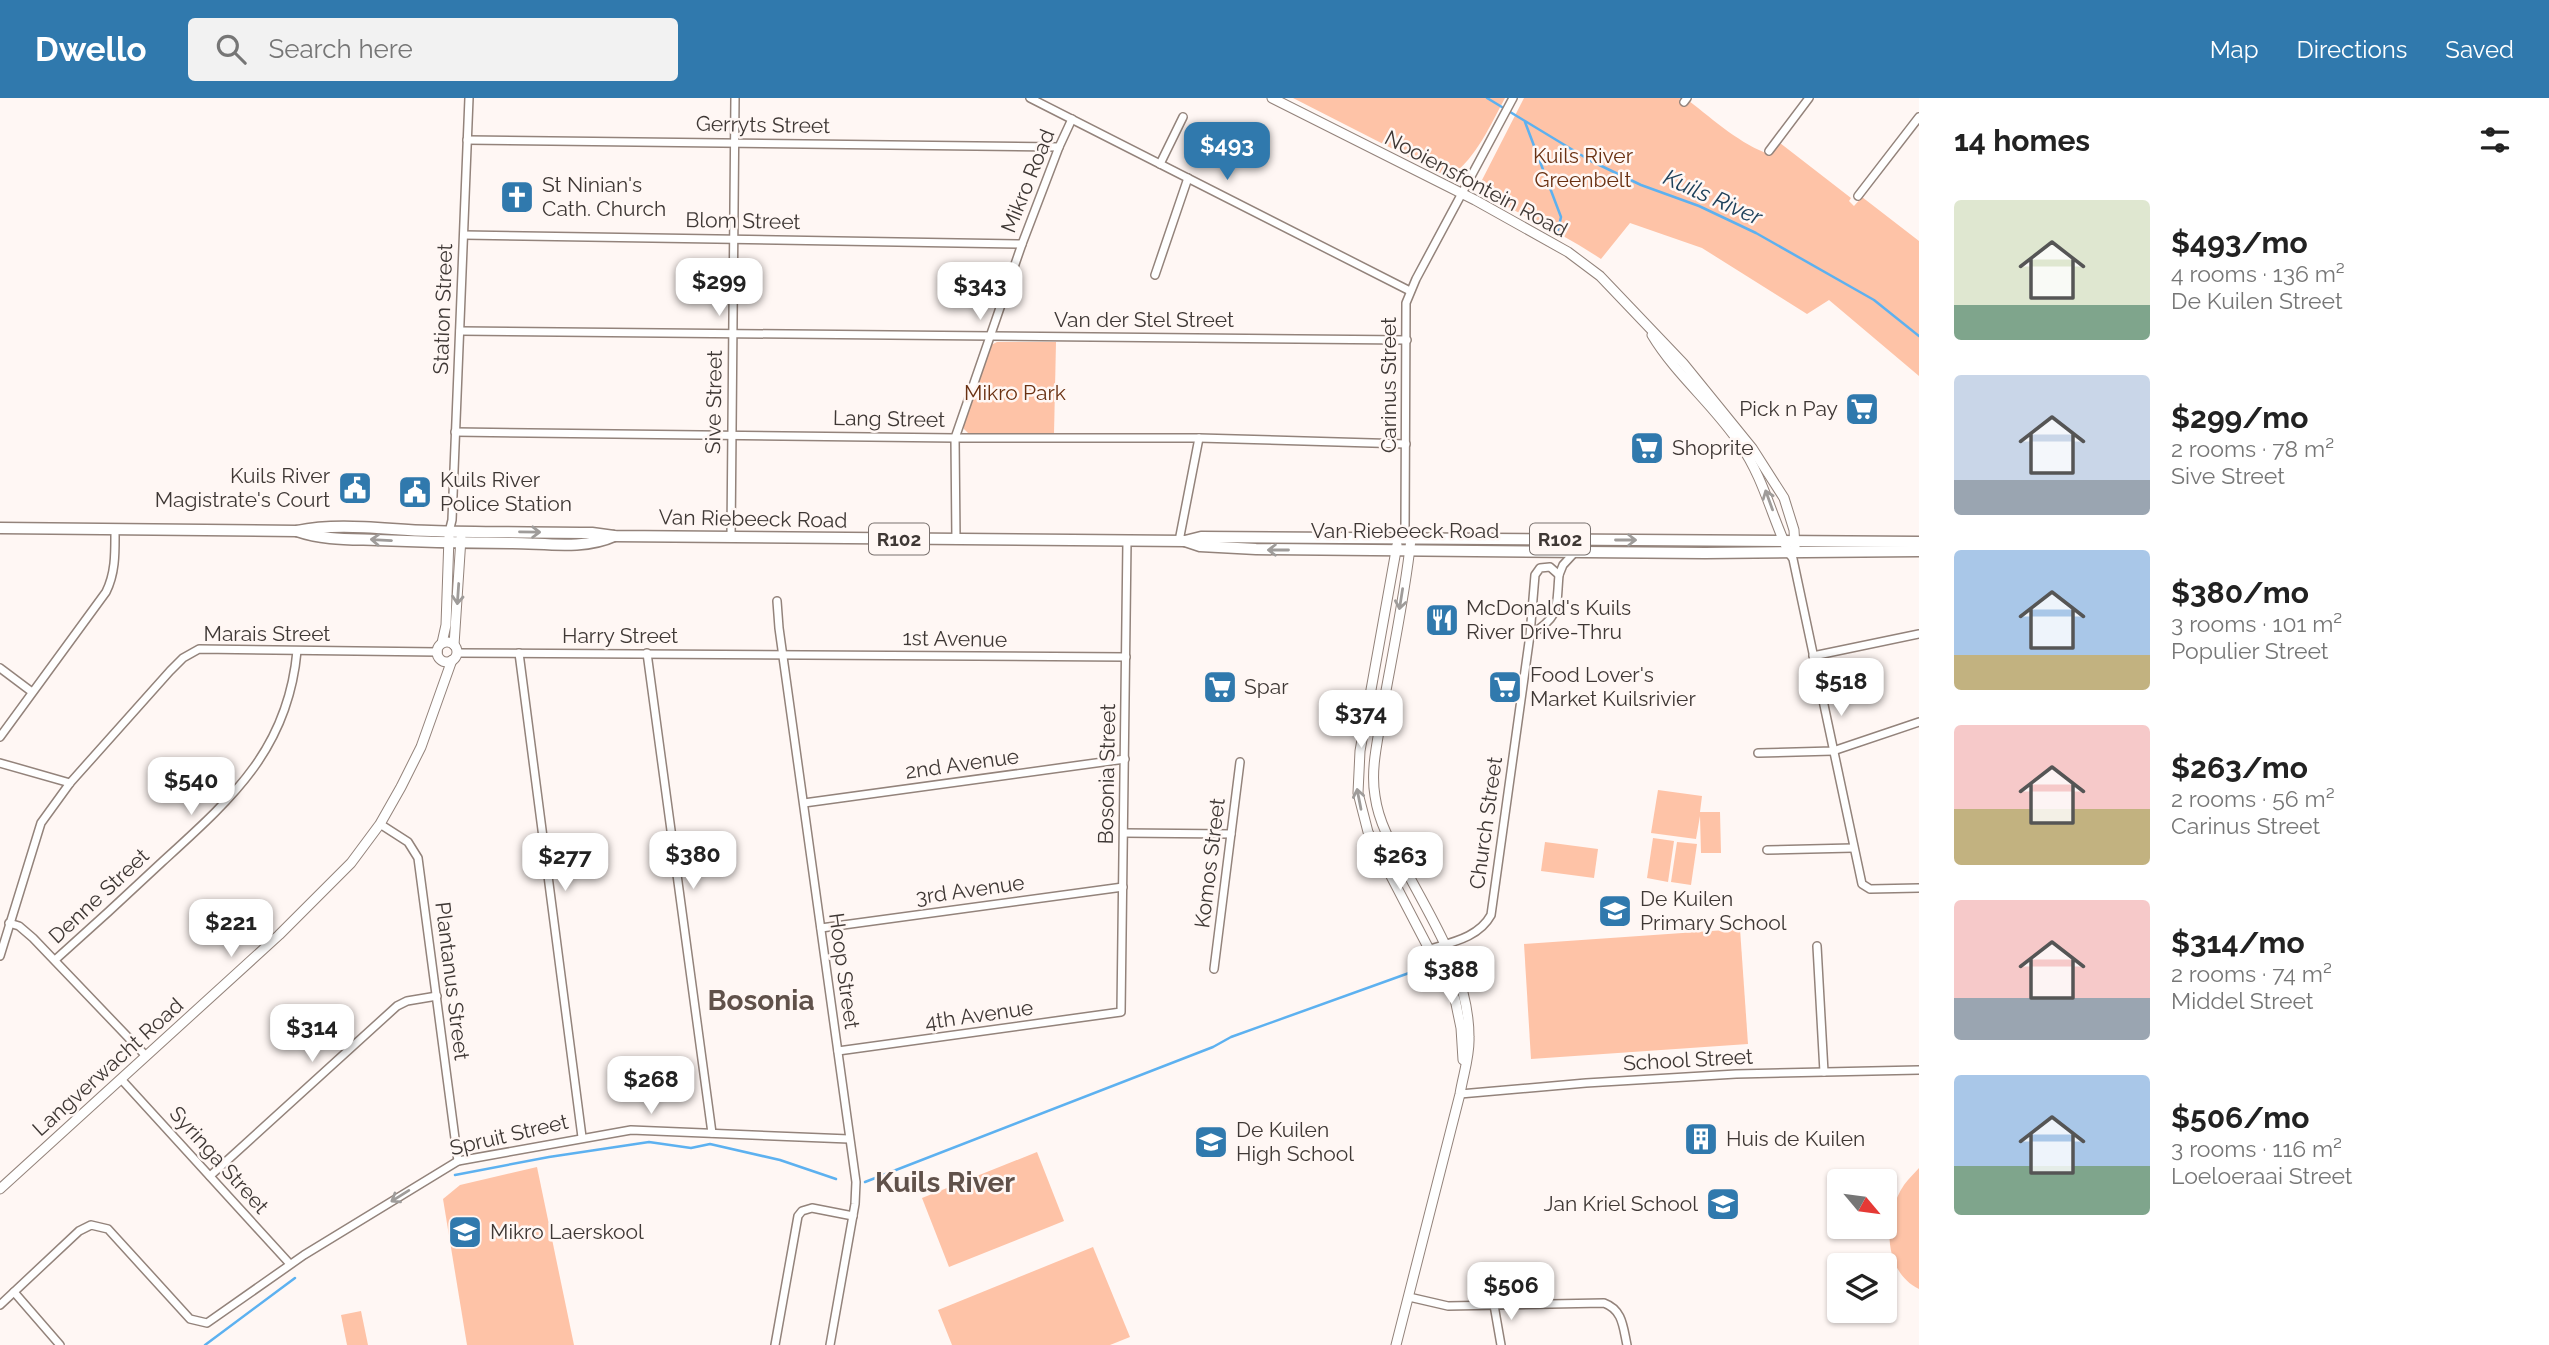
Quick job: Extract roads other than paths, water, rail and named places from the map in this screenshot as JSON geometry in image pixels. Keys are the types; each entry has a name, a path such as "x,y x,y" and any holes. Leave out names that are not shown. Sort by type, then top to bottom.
{"main road":[{"name":"Van Riebeeck Road","path":"0,528 297,531 312,527 334,527 570,544 602,542 614,536 1182,541 1201,537 1405,536 1783,541 1793,551 1919,542"},
{"name":"Van Riebeeck Road","path":"1182,541 1200,546 1256,550 1919,551"}],"street":[{"name":"Station Street","path":"455,534 455,432 469,98"},
{"name":"Sive Street","path":"732,538 735,98"},
{"path":"1030,98 1410,292"},
{"name":"Nooiensfontein Road","path":"1272,98 1528,229 1584,264 1617,292 1690,372 1763,464 1784,498 1791,518 1793,551"},
{"name":"Carinus Street","path":"1405,536 1406,303 1513,98"},
{"path":"1769,151 1809,98"},
{"path":"1160,164 1183,117"},
{"path":"1858,196 1919,117"},
{"name":"Mikro Road","path":"956,540 955,438 1022,244 1072,120"},
{"name":"Gerryts Street","path":"467,140 1059,147"},
{"path":"1155,275 1188,178"},
{"name":"Blom Street","path":"464,235 1022,244"},
{"name":"Nooiensfontein Road","path":"1646,324 1660,347 1752,461 1767,492 1783,541"},
{"name":"Van der Stel Street","path":"460,331 1407,340"},
{"name":"Lang Street","path":"455,432 1199,438 1406,444"},
{"path":"1182,541 1199,438"},
{"path":"0,737 106,592 111,582 115,560 115,529"},
{"name":"Langverwacht Road","path":"435,705 455,534"},
{"name":"Langverwacht Road","path":"0,1189 306,909 351,863 380,824 421,747 455,652 455,534"},
{"path":"1405,536 1395,550 1357,783 1360,807 1368,832 1450,986 1463,1039 1464,1069"},
{"path":"1396,1345 1460,1094 1469,1048 1468,1012 1458,975 1445,944 1382,825 1374,785 1376,755 1409,551 1405,536"},
{"name":"Bosonia Street","path":"1123,1008 1127,541"},
{"path":"1793,551 1862,884 1865,887 1919,888"},
{"path":"1530,635 1553,618 1559,575 1567,559 1575,552"},
{"name":"Church Street","path":"1430,949 1479,930 1491,915 1530,635 1535,575 1544,566 1555,569 1559,575"},
{"name":"Hoop Street","path":"777,601 856,1182 853,1216 830,1345"},
{"path":"1813,656 1919,634"},
{"path":"440,651 449,642 455,652"},
{"name":"Marais Street","path":"0,956 41,823 69,783 170,671 191,652 199,649 440,651"},
{"name":"Denne Street","path":"55,960 225,805 251,773 270,744 293,687 297,651"},
{"path":"440,651 455,652"},
{"name":"Harry Street","path":"455,652 783,654"},
{"path":"519,653 582,1137"},
{"path":"647,653 712,1133"},
{"name":"1st Avenue","path":"783,654 1126,657"},
{"path":"0,668 32,692"},
{"path":"1758,753 1833,751 1919,722"},
{"name":"2nd Avenue","path":"804,803 1125,759"},
{"name":"Komos Street","path":"1214,969 1240,762"},
{"path":"0,763 69,783"},
{"name":"Plantanus Street","path":"380,824 408,842 418,858 458,1161"},
{"path":"1124,833 1231,834"},
{"path":"1767,850 1853,848"},
{"name":"3rd Avenue","path":"821,928 1124,887"},
{"path":"9,923 19,926 55,960 146,1056"},
{"path":"1817,946 1824,1072"},
{"path":"210,1176 397,1006 407,1001 437,996"},
{"name":"4th Avenue","path":"838,1051 1117,1014 1123,1008"},
{"name":"School Street","path":"1460,1094 1586,1083 1919,1070"},
{"name":"Syringa Street","path":"121,1079 290,1264"},
{"name":"Spruit Street","path":"14,1292 79,1231 96,1225 108,1229 190,1319 207,1323 290,1264 458,1161 631,1130 849,1139"},
{"path":"775,1345 798,1216 802,1211 812,1208 853,1216"},
{"path":"0,1305 14,1292 60,1345"},
{"path":"1409,1297 1448,1306 1609,1305 1622,1319 1627,1345"},
{"path":"1494,1305 1502,1345"}],"waterway":[{"name":"Kuils River","path":"1487,98 1591,161 1756,233 1874,300 1919,336"},
{"path":"1525,122 1561,217 1558,230"},
{"path":"865,1182 1213,1047 1231,1037 1409,973 1421,961"},
{"path":"455,1175 649,1142 691,1148 710,1144 780,1160 836,1179"},
{"path":"205,1345 295,1278"}],"place":[{"name":"St Ninian's Cath. Church","path":"517,197"},
{"name":"Pick n Pay","path":"1862,409"},
{"name":"Shoprite","path":"1647,448"},
{"name":"Kuils River Magistrate's Court","path":"355,488"},
{"name":"Kuils River Police Station","path":"415,492"},
{"name":"McDonald's Kuils River Drive-Thru","path":"1442,620"},
{"name":"Spar","path":"1220,687"},
{"name":"Food Lover's Market Kuilsrivier","path":"1505,687"},
{"name":"De Kuilen Primary School","path":"1615,911"},
{"name":"Huis de Kuilen","path":"1701,1139"},
{"name":"De Kuilen High School","path":"1211,1142"},
{"name":"Jan Kriel School","path":"1723,1204"},
{"name":"Mikro Laerskool","path":"465,1232"}],"district":[{"name":"Bosonia","path":"761,1000"},
{"name":"Kuils River","path":"945,1182"}],"park label":[{"name":"Kuils River Greenbelt","path":"1583,168"},
{"name":"Mikro Park","path":"1015,393"}]}
